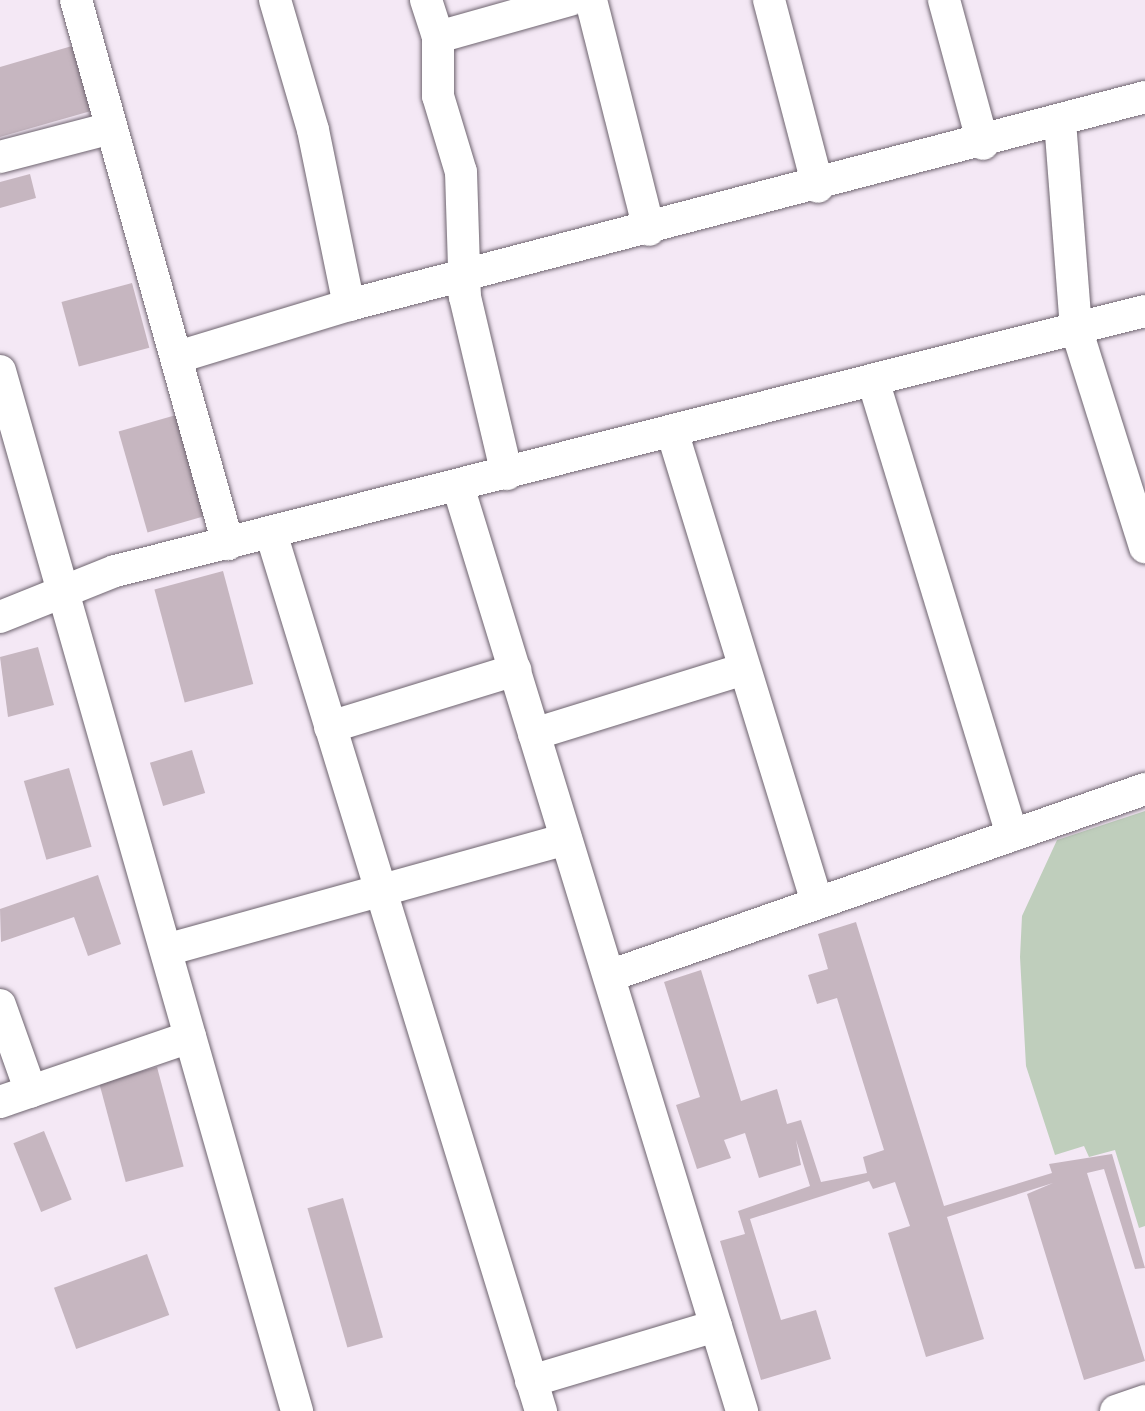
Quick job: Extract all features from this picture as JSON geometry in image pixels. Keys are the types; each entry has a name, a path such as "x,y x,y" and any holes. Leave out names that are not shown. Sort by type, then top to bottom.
{"street":[{"path":"76,0 178,357 228,544"},
{"path":"275,0 313,130 349,305"},
{"path":"426,0 438,37 438,96 461,172 462,279 507,474"},
{"path":"438,37 570,0"},
{"path":"591,0 649,230"},
{"path":"769,0 818,187"},
{"path":"944,0 983,144"},
{"path":"178,357 349,305 462,279 983,144 1145,97"},
{"path":"1060,121 1076,328 1145,547"},
{"path":"0,157 111,128"},
{"path":"0,617 65,587 1145,311"},
{"path":"0,371 5,411 65,587 297,1411"},
{"path":"873,380 1012,835"},
{"path":"672,431 817,904"},
{"path":"458,486 742,1411"},
{"path":"271,533 541,1411"},
{"path":"534,734 744,669"},
{"path":"330,727 515,670"},
{"path":"609,976 1145,789"},
{"path":"166,950 381,893 566,839"},
{"path":"0,1005 31,1092"},
{"path":"0,1102 190,1037"},
{"path":"531,1381 716,1326"},
{"path":"1116,1411 1145,1401"}],"green space":[{"path":"1145,811 1145,1226 1139,1228 1115,1150 1089,1157 1084,1146 1055,1155 1026,1066 1020,957 1022,916 1057,840"}],"building":[{"path":"72,46 91,111 0,137 0,67"},
{"path":"30,174 36,198 0,208 0,182"},
{"path":"132,283 149,348 79,367 61,302"},
{"path":"183,413 212,514 148,532 119,431"},
{"path":"223,571 253,684 185,702 154,589"},
{"path":"38,647 54,705 8,717 0,657"},
{"path":"192,750 205,793 163,806 150,763"},
{"path":"69,768 92,847 46,860 24,781"},
{"path":"98,875 121,944 88,956 74,917 1,942 0,909"},
{"path":"856,922 944,1206 1052,1173 1049,1164 1112,1154 1145,1268 1135,1269 1104,1169 1087,1173 1145,1361 1084,1380 1027,1194 1053,1183 947,1217 984,1339 926,1357 888,1233 910,1226 895,1182 873,1189 869,1181 750,1219 781,1320 816,1310 831,1359 761,1380 720,1241 745,1234 738,1211 810,1186 796,1140 801,1165 759,1178 745,1133 724,1140 731,1158 697,1169 676,1105 700,1097 664,982 701,970 741,1101 777,1089 787,1124 801,1120 821,1182 867,1173 863,1157 884,1150 837,998 817,1004 808,975 828,969 818,934"},
{"path":"157,1067 184,1166 126,1182 99,1083"},
{"path":"44,1131 72,1200 41,1212 13,1143"},
{"path":"343,1198 383,1337 347,1348 307,1208"},
{"path":"147,1254 169,1315 76,1349 54,1288"}]}
